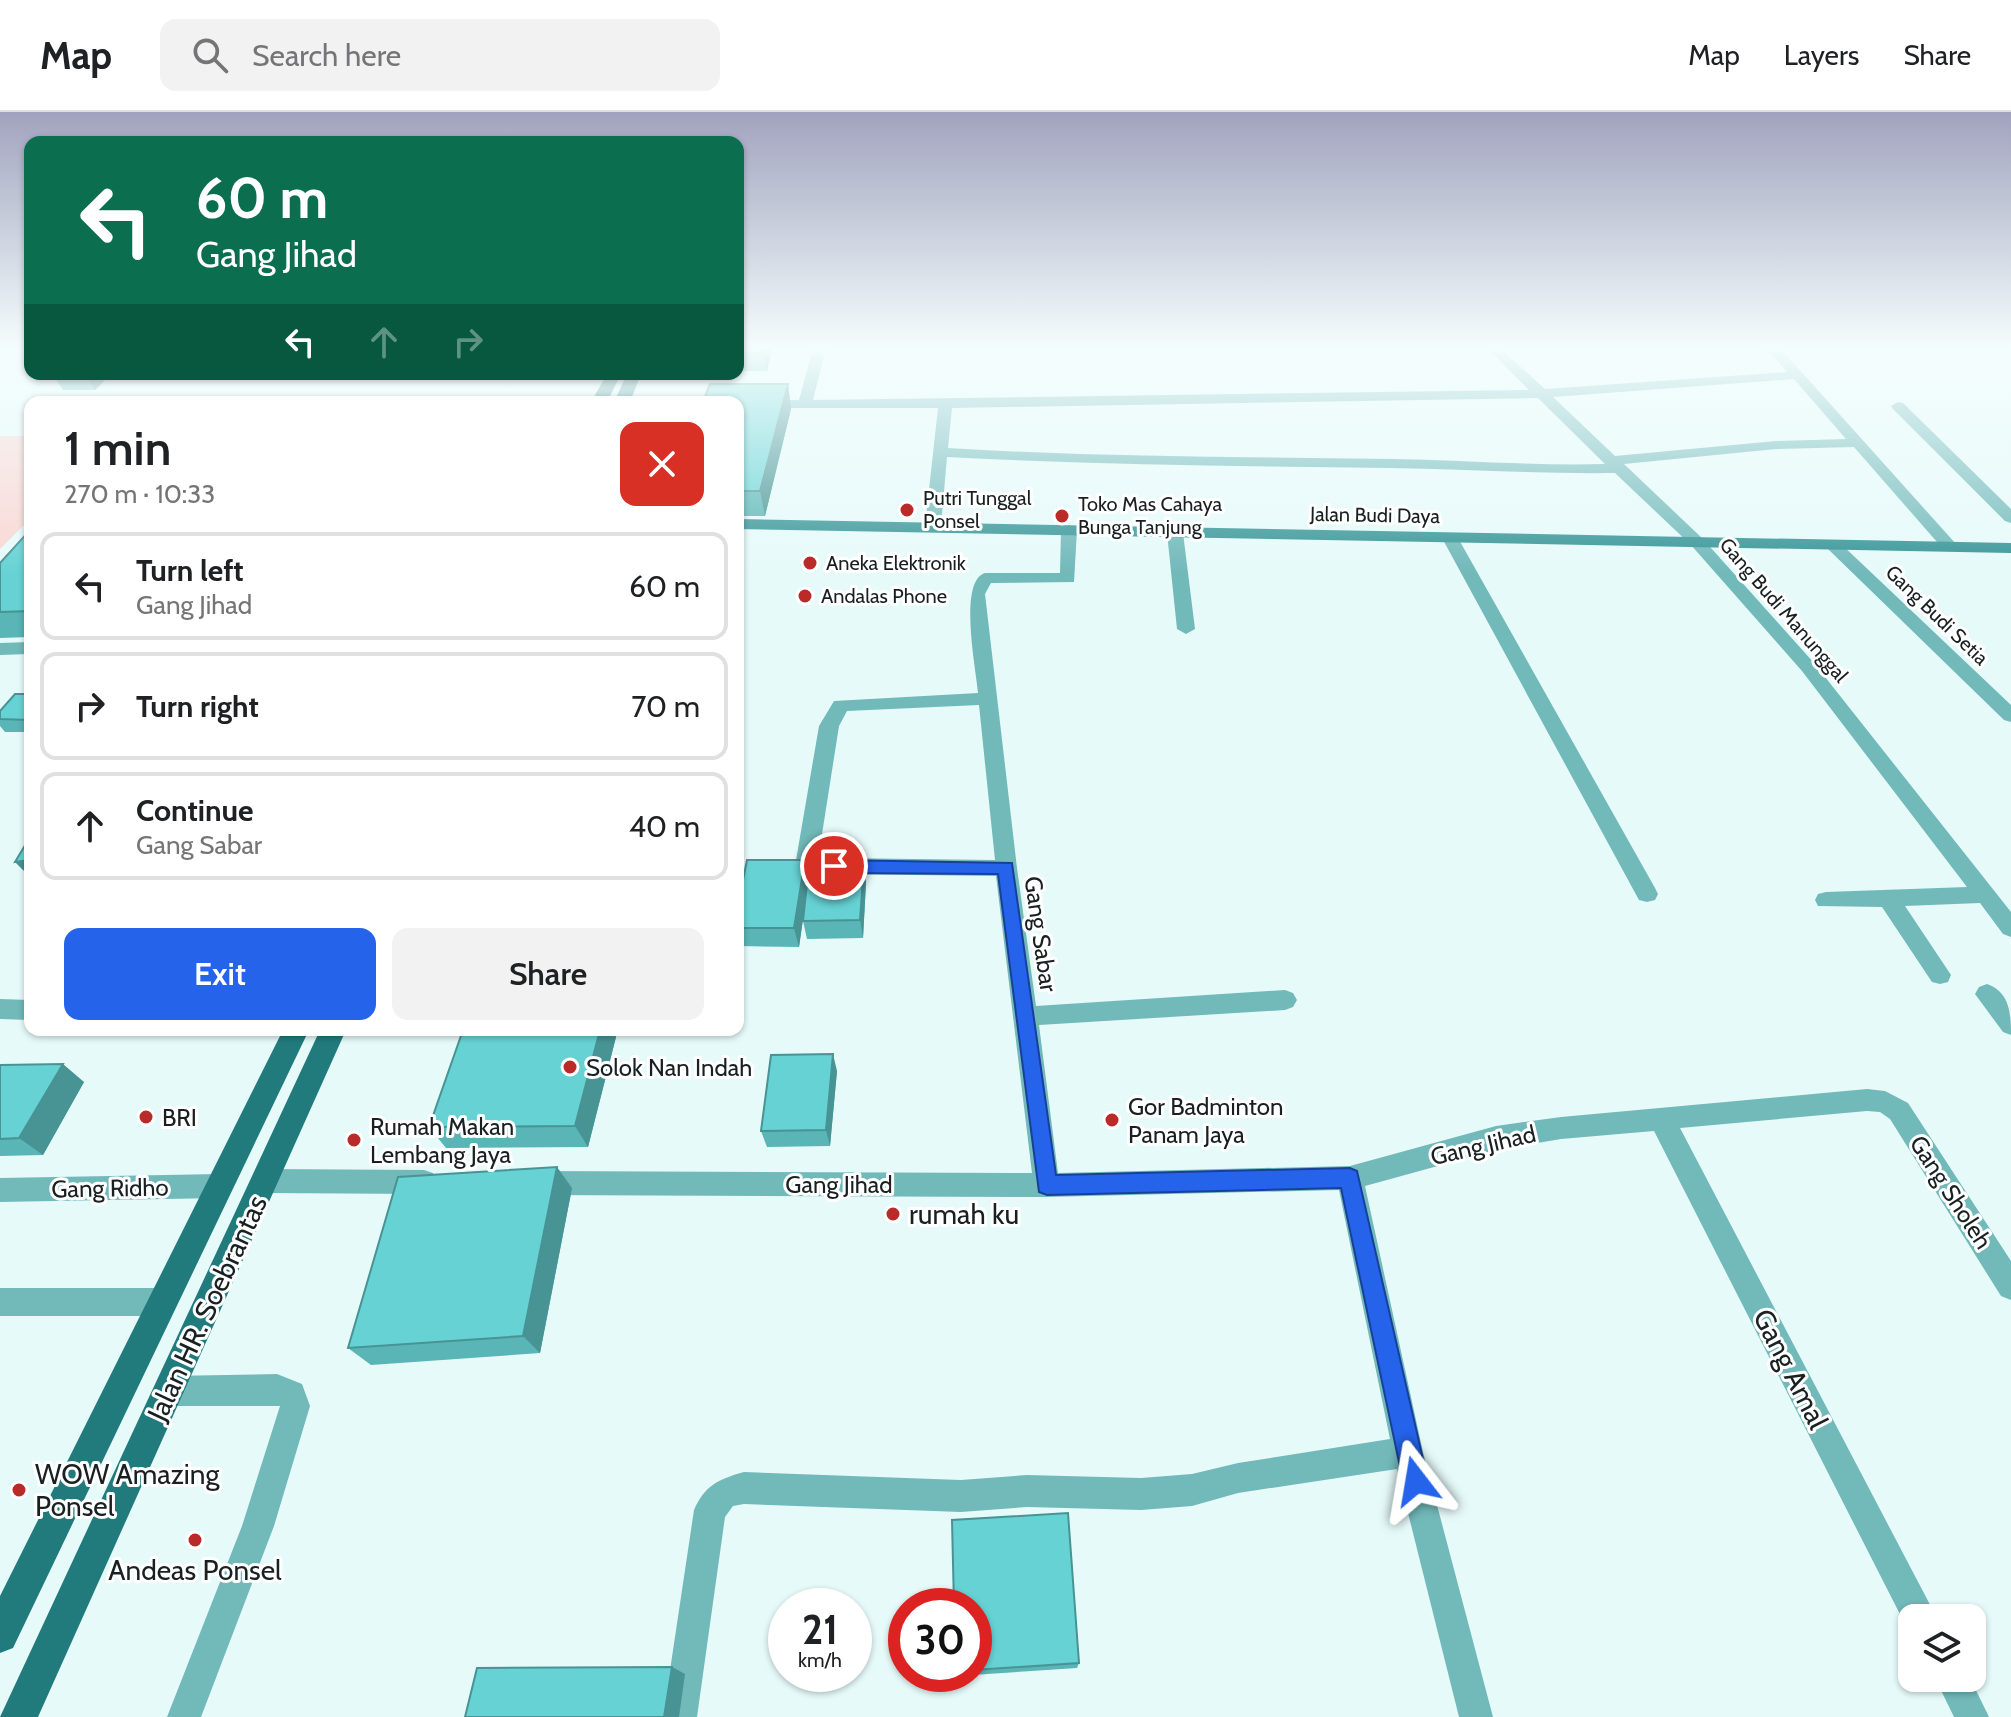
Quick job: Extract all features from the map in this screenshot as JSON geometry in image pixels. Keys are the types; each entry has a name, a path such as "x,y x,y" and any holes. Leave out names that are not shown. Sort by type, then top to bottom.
{"main road":[{"name":"Jalan HR. Soebrantas","path":"0,1635 293,1036"},
{"name":"Jalan HR. Soebrantas","path":"19,1717 330,1036"}],"street":[{"path":"933,526 943,423"},
{"name":"Gang Budi Manunggal","path":"1570,423 1697,542 1808,667 2011,928"},
{"path":"1839,423 1950,547"},
{"path":"1915,423 2011,518"},
{"path":"940,452 1061,459 1443,464 1530,470 1614,464 1776,445 1857,443"},
{"name":"Jalan Budi Daya","path":"744,524 2011,548"},
{"path":"1006,868 977,594 985,578 1068,578 1069,530"},
{"path":"1175,533 1186,629"},
{"path":"1450,538 1647,894"},
{"name":"Gang Budi Setia","path":"1833,545 2011,716"},
{"path":"0,666 16,648"},
{"path":"806,866 829,726 841,705 988,699"},
{"name":"Gang Sabar","path":"779,866 1006,868 1026,1016 1285,1000"},
{"path":"1826,900 1985,895"},
{"path":"1888,898 1940,975"},
{"path":"1987,994 2011,1025"},
{"path":"0,1009 24,1010"},
{"path":"1026,1016 1047,1185"},
{"name":"Gang Jihad","path":"520,1183 1047,1185 1350,1178 1496,1138 1561,1128 1867,1100 1885,1102"},
{"name":"Gang Sholeh","path":"1885,1102 1899,1111 2011,1286"},
{"name":"Gang Amal","path":"1662,1120 1913,1604"},
{"path":"1350,1178 1408,1452 1476,1717"},
{"path":"265,1181 457,1182"},
{"name":"Gang Ridho","path":"0,1190 220,1186"},
{"path":"0,1302 163,1302"},
{"path":"168,1391 277,1389 292,1394 295,1406 258,1526 184,1717"},
{"path":"680,1717 710,1510 724,1493 744,1488 961,1496 1027,1491 1141,1494 1192,1490 1238,1478 1408,1452"},
{"path":"1959,1692 1972,1717"}],"shaded area":[{"path":"0,436 24,436 24,525 0,549"}],"building":[{"path":"744,423 778,423 760,491 744,491"},
{"path":"24,537 24,611 0,612 0,563"},
{"path":"15,694 24,694 24,720 0,719 0,711"},
{"path":"24,847 24,861 15,862"},
{"path":"747,860 805,860 794,928 744,928"},
{"path":"864,864 860,920 803,921 809,865"},
{"path":"461,1036 598,1036 575,1126 429,1127"},
{"path":"833,1054 826,1130 761,1131 771,1055"},
{"path":"63,1064 19,1138 0,1139 0,1065"},
{"path":"557,1167 523,1336 348,1348 398,1177"},
{"path":"1068,1513 1079,1663 992,1669 992,1588 954,1588 952,1520"},
{"path":"672,1667 664,1717 465,1717 477,1668"}],"place":[{"name":"Putri Tunggal Ponsel","path":"907,510"},
{"name":"Toko Mas Cahaya Bunga Tanjung","path":"1062,516"},
{"name":"Aneka Elektronik","path":"810,563"},
{"name":"Andalas Phone","path":"805,596"},
{"name":"Solok Nan Indah","path":"570,1067"},
{"name":"BRI","path":"146,1117"},
{"name":"Gor Badminton Panam Jaya","path":"1112,1120"},
{"name":"Rumah Makan Lembang Jaya","path":"354,1140"},
{"name":"rumah ku","path":"893,1214"},
{"name":"WOW Amazing Ponsel","path":"19,1490"},
{"name":"Andeas Ponsel","path":"195,1540"}],"route":[{"path":"834,866 1006,868 1047,1185 1350,1178 1416,1481"}]}
